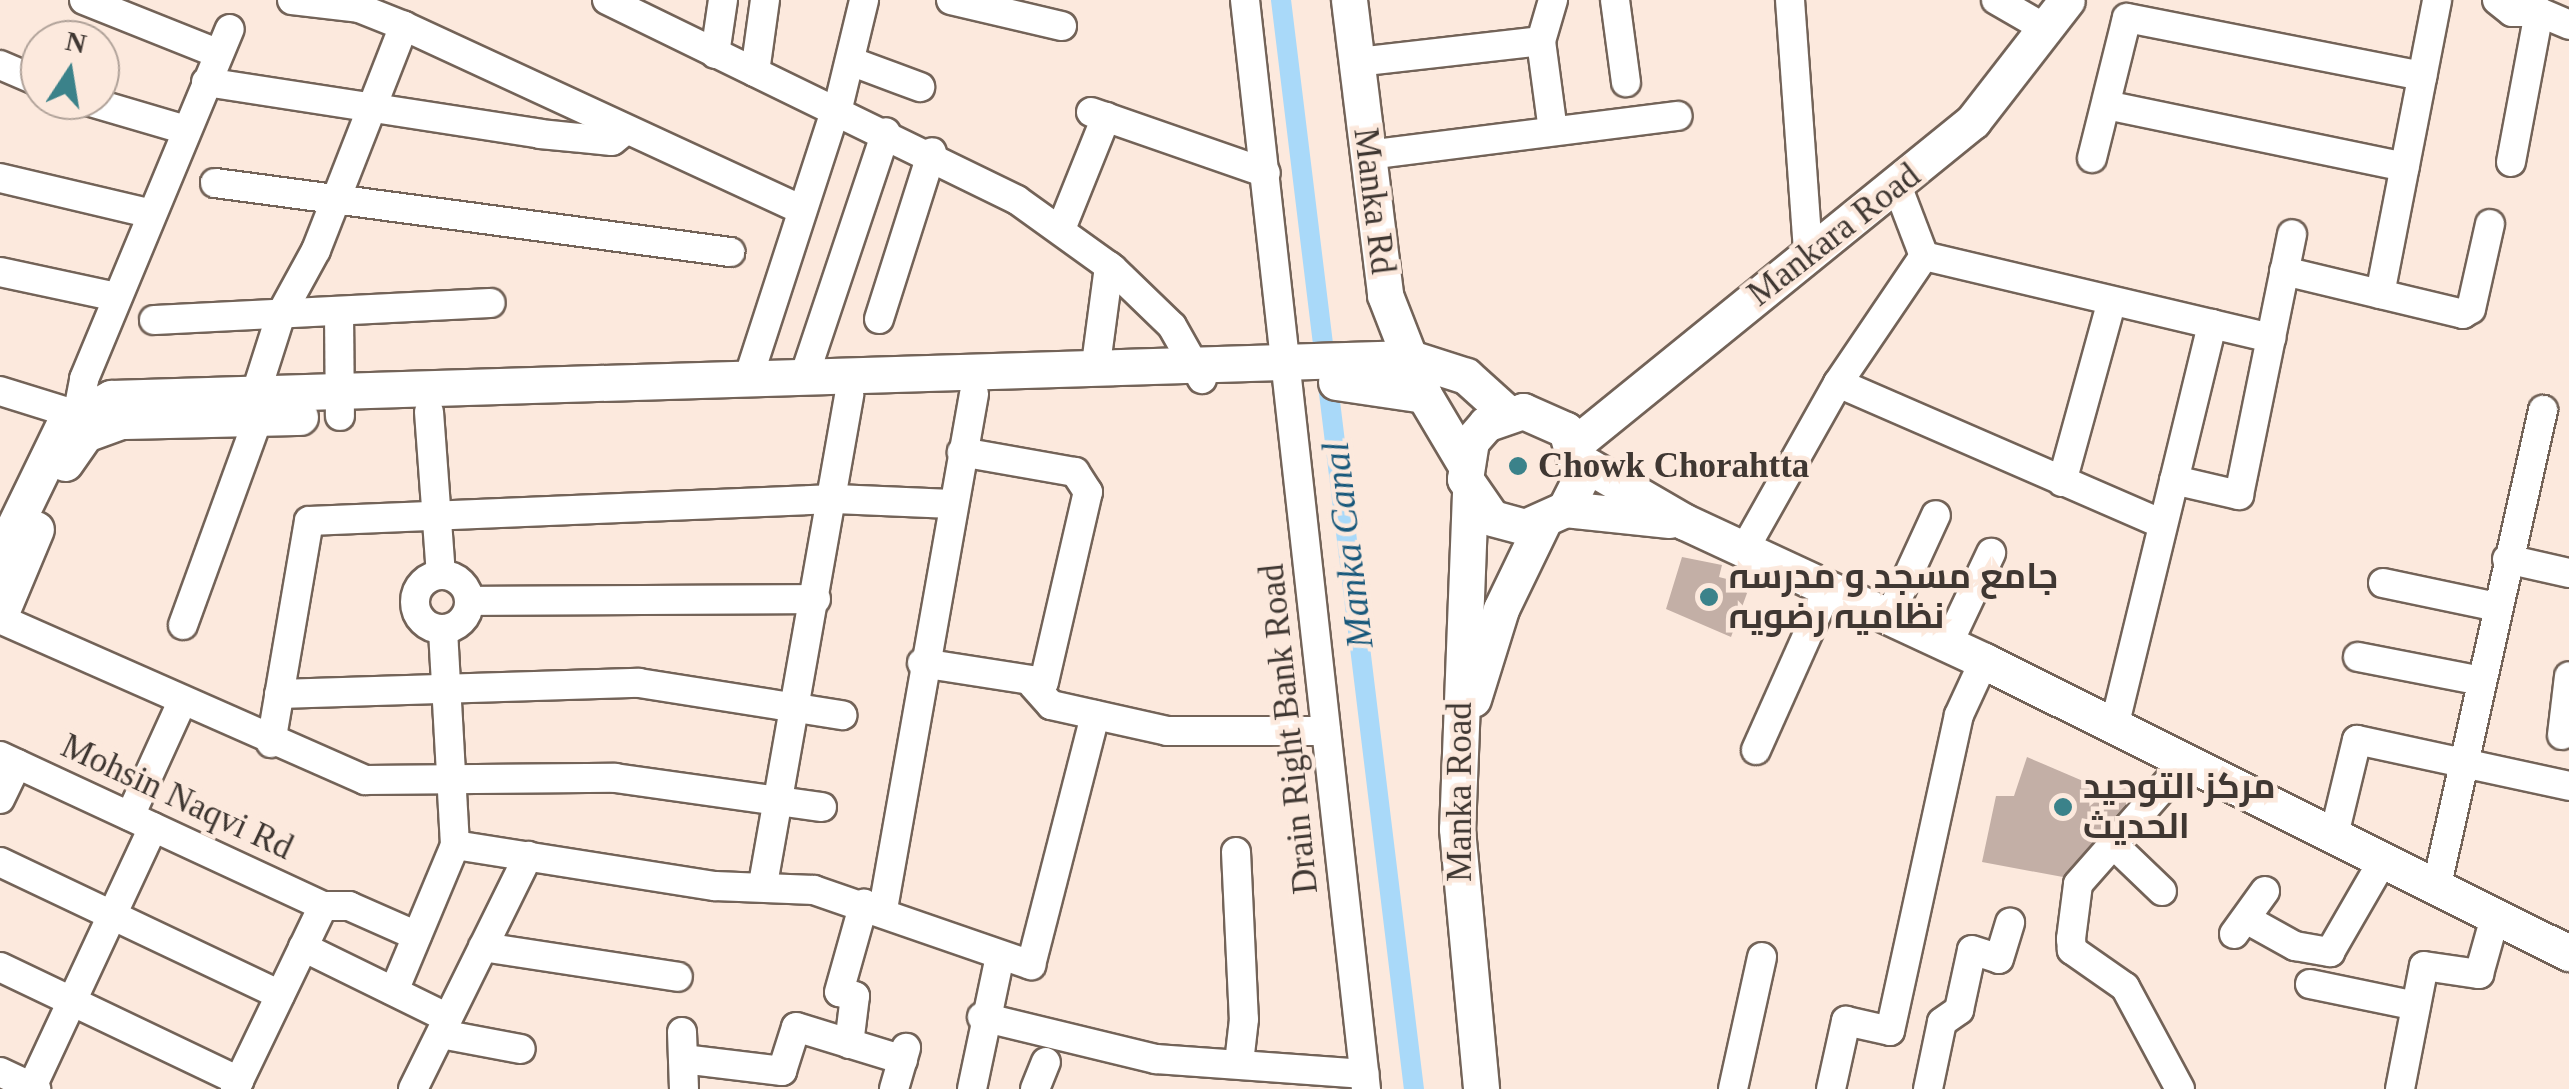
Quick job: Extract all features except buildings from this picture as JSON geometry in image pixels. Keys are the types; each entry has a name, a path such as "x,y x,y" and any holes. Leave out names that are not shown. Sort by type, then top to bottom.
{"main road":[{"name":"Manka Rd","path":"1349,0 1385,294 1424,394 1467,478"},
{"name":"Mankara Road","path":"1578,453 1808,253 1898,188 1973,121 2058,15"},
{"path":"0,617 62,468 85,434 120,421 804,376 1096,364 1196,370 1372,370 1410,358 1466,376 1506,413 1554,420 1578,453 1684,522 1984,661 2183,765 2569,953"},
{"path":"340,405 428,412 849,394 974,394 1196,370"},
{"path":"1372,370 1424,394"},
{"path":"0,556 54,438 76,412 111,398 253,411"},
{"path":"1506,413 1478,432 1467,478 1508,525 1553,516 1684,522"},
{"path":"1459,753 1502,609 1553,516 1578,453"},
{"name":"Manka Road","path":"1467,478 1459,753 1461,927 1481,1089"}],"street":[{"path":"0,390 76,412 118,297 224,42 84,0"},
{"path":"292,0 359,8 404,26 622,133 802,210"},
{"path":"607,0 641,9 715,54 932,152 1061,229 1109,266 1172,326 1196,370"},
{"path":"715,54 723,0"},
{"path":"754,72 765,0"},
{"path":"748,379 836,111 864,0"},
{"path":"952,0 1062,26"},
{"name":"Drain Right Bank Road","path":"1245,0 1266,173 1299,372 1326,731 1365,1081"},
{"path":"1553,131 1542,42 1554,0"},
{"path":"1615,0 1626,82"},
{"path":"1790,0 1808,253"},
{"path":"1996,0 2058,15"},
{"path":"2380,294 2437,0"},
{"path":"2497,0 2512,12 2539,12 2569,26"},
{"path":"2510,162 2539,12"},
{"path":"2092,158 2127,18 2422,76"},
{"path":"183,625 253,411 280,314 336,199 404,26"},
{"path":"1357,62 1542,42"},
{"path":"850,61 920,87"},
{"path":"206,82 540,134 612,141 622,133"},
{"path":"2106,104 2405,168"},
{"path":"120,111 186,130"},
{"path":"1061,229 1098,114 1266,173"},
{"path":"1368,155 1678,116"},
{"path":"804,376 886,132"},
{"path":"879,319 932,152"},
{"path":"0,178 152,214"},
{"path":"215,183 730,252"},
{"path":"1898,188 1924,256"},
{"path":"2284,271 2463,314 2471,309 2490,224"},
{"path":"2174,480 2239,495 2292,234"},
{"path":"1924,256 2111,304 2270,338"},
{"path":"1744,550 1838,382 1924,256"},
{"path":"1096,364 1109,266"},
{"path":"0,272 118,297"},
{"path":"154,320 491,303"},
{"path":"2062,482 2111,304"},
{"path":"339,311 340,405"},
{"path":"2114,727 2212,324"},
{"path":"1838,382 2163,524"},
{"path":"763,884 835,499 849,394"},
{"path":"848,1044 855,996 839,992 874,906 974,394"},
{"path":"2436,889 2543,410"},
{"path":"428,412 440,575"},
{"path":"962,452 1086,480 1052,672 1033,685"},
{"path":"271,742 309,522 835,499 952,504"},
{"path":"1888,617 1936,515"},
{"path":"1948,644 1991,554"},
{"path":"2508,559 2569,573"},
{"path":"440,575 457,580 469,601 459,624 443,630 420,619 414,603 425,581 440,575"},
{"path":"2384,583 2498,607"},
{"path":"1756,750 1828,589"},
{"path":"469,601 816,599"},
{"path":"0,617 271,742 365,780 450,776 615,778 778,796 822,806"},
{"path":"394,991 455,845 443,630"},
{"path":"2358,657 2482,681"},
{"path":"1832,1089 1846,1021 1890,1031 1959,715 1984,661"},
{"path":"922,663 1033,685 1051,705 1167,731 1326,731"},
{"path":"2562,735 2569,676"},
{"path":"279,694 638,683 842,714"},
{"path":"0,1072 33,1088 112,915 182,702"},
{"path":"455,845 716,886 763,884 874,906 1031,965 1095,715"},
{"path":"2333,839 2357,740 2569,786"},
{"path":"0,799 8,760"},
{"name":"Mohsin Naqvi Rd","path":"8,760 323,906 350,906 417,936"},
{"path":"2180,1089 2124,986 2072,950 2078,884 2183,765"},
{"path":"2114,846 2162,891"},
{"path":"1236,852 1244,1020 1239,1063"},
{"path":"413,1089 528,856"},
{"path":"0,862 280,995"},
{"path":"2265,891 2241,927 2295,946 2330,952 2382,862"},
{"path":"0,967 237,1085 323,906"},
{"path":"2400,1089 2424,966 2479,974 2495,918"},
{"path":"1928,1089 1942,1022 1959,1010 1972,950 2000,959 2010,923"},
{"path":"303,947 394,991 444,1026 521,1049"},
{"path":"483,947 678,977"},
{"path":"972,1089 982,1017 1000,956"},
{"path":"1733,1089 1762,957"},
{"path":"2310,984 2416,1006"},
{"path":"982,1017 1194,1061 1239,1063 1365,1081"},
{"path":"684,1089 683,1046 782,1070 796,1027 848,1044 905,1054 894,1089"},
{"path":"1187,1089 1194,1061"},
{"path":"1035,1089 1046,1062"}],"waterway":[{"name":"Manka Canal","path":"1281,0 1414,1089"}],"place":[{"name":"Chowk Chorahtta","path":"1518,466"},
{"name":"جامع مسجد و مدرسہ نظامیہ رضویہ","path":"1709,597"},
{"name":"مرکز التوحید الحدیث","path":"2063,807"}]}
